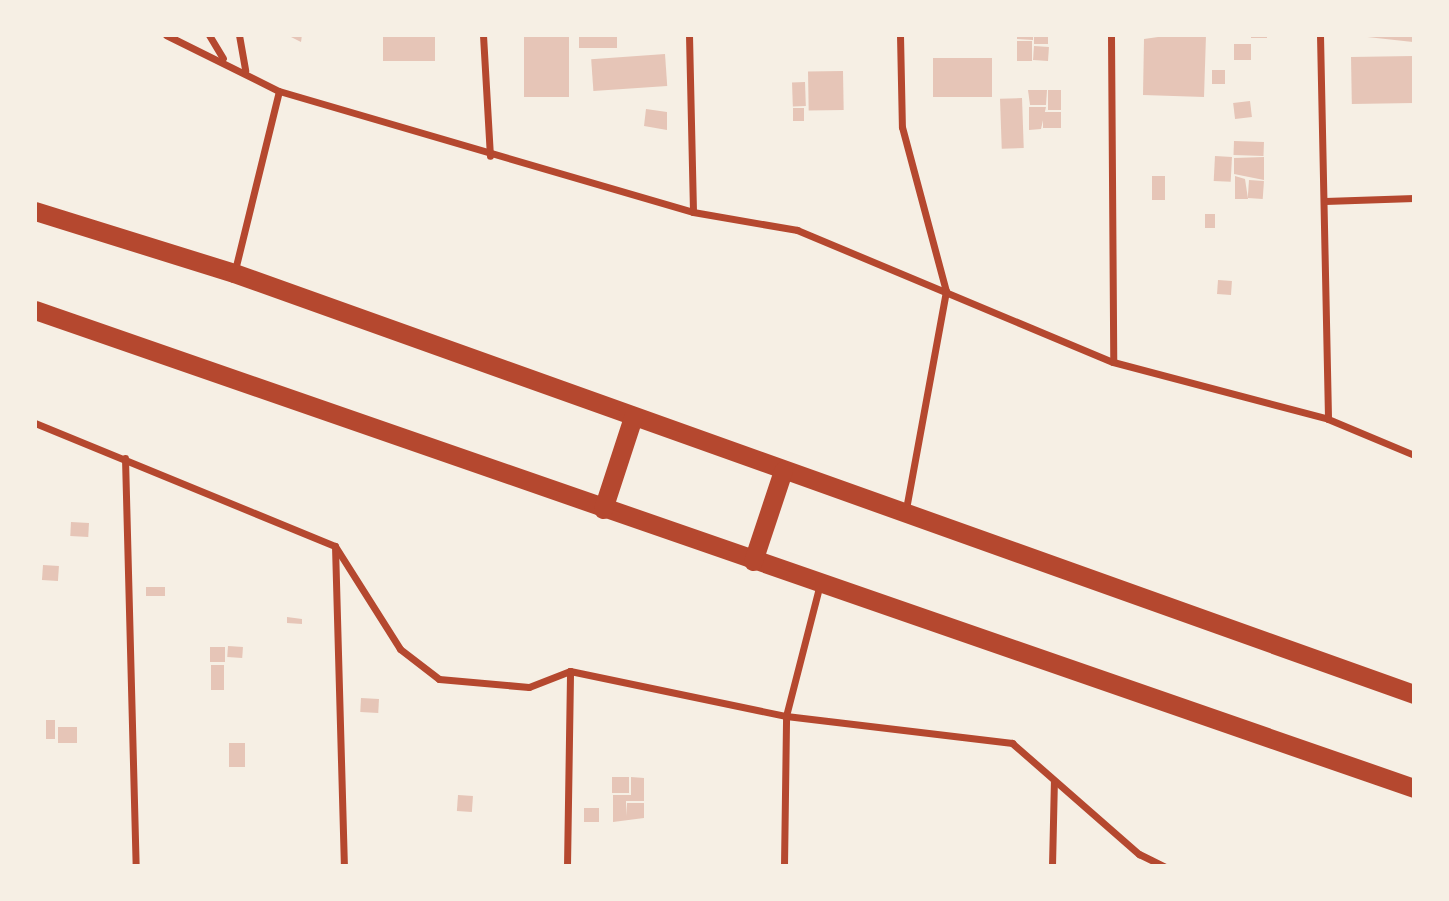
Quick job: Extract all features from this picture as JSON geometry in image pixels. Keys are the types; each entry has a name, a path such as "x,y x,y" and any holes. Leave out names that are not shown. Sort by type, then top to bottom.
{"highway":[{"path":"35,211 234,273 783,471 906,509 1414,694"},
{"path":"35,310 1414,788"},
{"path":"603,509 633,417"},
{"path":"753,561 783,471"}],"street":[{"path":"166,35 223,58 279,91 490,156 693,212 797,230 1113,362 1328,419 1414,455"},
{"path":"209,35 223,58"},
{"path":"239,35 245,70"},
{"path":"483,35 490,156"},
{"path":"689,35 693,212"},
{"path":"900,35 902,127 946,291 906,509"},
{"path":"1111,35 1113,362"},
{"path":"1321,35 1328,419"},
{"path":"234,273 279,91"},
{"path":"1325,201 1414,198"},
{"path":"35,423 335,546 400,649 439,679 529,687 569,671 786,716 1012,743 1139,854 1164,866"},
{"path":"125,458 136,866"},
{"path":"335,546 344,866"},
{"path":"785,866 786,716 820,584"},
{"path":"567,866 569,671"},
{"path":"1052,866 1054,781"}],"building":[{"path":"287,35 302,35 301,42"},
{"path":"383,35 435,35 435,61 383,61"},
{"path":"524,35 569,35 569,97 524,97"},
{"path":"579,35 617,35 617,48 579,48"},
{"path":"1017,35 1033,35 1033,40 1017,39"},
{"path":"1034,35 1048,35 1048,44 1034,44"},
{"path":"1172,35 1206,35 1204,97 1143,95 1144,39"},
{"path":"1251,35 1267,35 1267,38 1251,38"},
{"path":"1349,35 1413,35 1413,42"},
{"path":"1017,41 1032,41 1032,61 1017,61"},
{"path":"1234,44 1251,44 1251,60 1234,60"},
{"path":"1034,46 1049,47 1048,61 1033,60"},
{"path":"665,54 667,86 593,91 591,59"},
{"path":"1413,56 1414,103 1352,104 1351,57"},
{"path":"933,58 992,58 992,97 933,97"},
{"path":"1212,70 1225,70 1225,84 1212,84"},
{"path":"843,71 844,110 809,111 808,72"},
{"path":"792,82 805,82 806,106 793,106"},
{"path":"1028,90 1047,90 1046,105 1030,105"},
{"path":"1048,90 1061,90 1061,110 1048,110"},
{"path":"1022,98 1024,148 1002,149 1000,99"},
{"path":"1250,101 1252,117 1235,119 1233,103"},
{"path":"1029,107 1046,107 1041,129 1029,130"},
{"path":"793,108 804,108 804,121 793,121"},
{"path":"646,109 667,112 667,130 644,126"},
{"path":"1043,112 1061,112 1061,128 1043,128"},
{"path":"1234,141 1264,142 1263,156 1234,155"},
{"path":"1215,156 1232,157 1231,182 1214,181"},
{"path":"1264,157 1264,180 1234,174 1234,158"},
{"path":"1152,176 1165,176 1165,200 1152,200"},
{"path":"1235,176 1245,179 1248,199 1235,199"},
{"path":"1249,180 1264,181 1263,199 1248,198"},
{"path":"1205,214 1215,214 1215,228 1205,228"},
{"path":"1218,280 1232,281 1231,295 1217,294"},
{"path":"71,522 89,523 88,537 70,536"},
{"path":"43,565 59,566 58,581 42,580"},
{"path":"146,587 165,587 165,596 146,596"},
{"path":"287,617 302,619 302,624 287,623"},
{"path":"228,646 243,647 242,658 227,657"},
{"path":"210,647 225,647 225,662 210,662"},
{"path":"211,665 224,665 224,690 211,690"},
{"path":"361,698 379,699 378,713 360,712"},
{"path":"46,720 55,720 55,739 46,739"},
{"path":"58,727 77,727 77,743 58,743"},
{"path":"229,743 245,743 245,767 229,767"},
{"path":"612,777 629,777 629,793 612,793"},
{"path":"631,777 644,778 644,801 626,801 626,816 627,803 644,803 644,818 613,822 613,795 631,795"},
{"path":"458,795 473,796 472,812 457,811"},
{"path":"584,808 599,808 599,822 584,822"}]}
